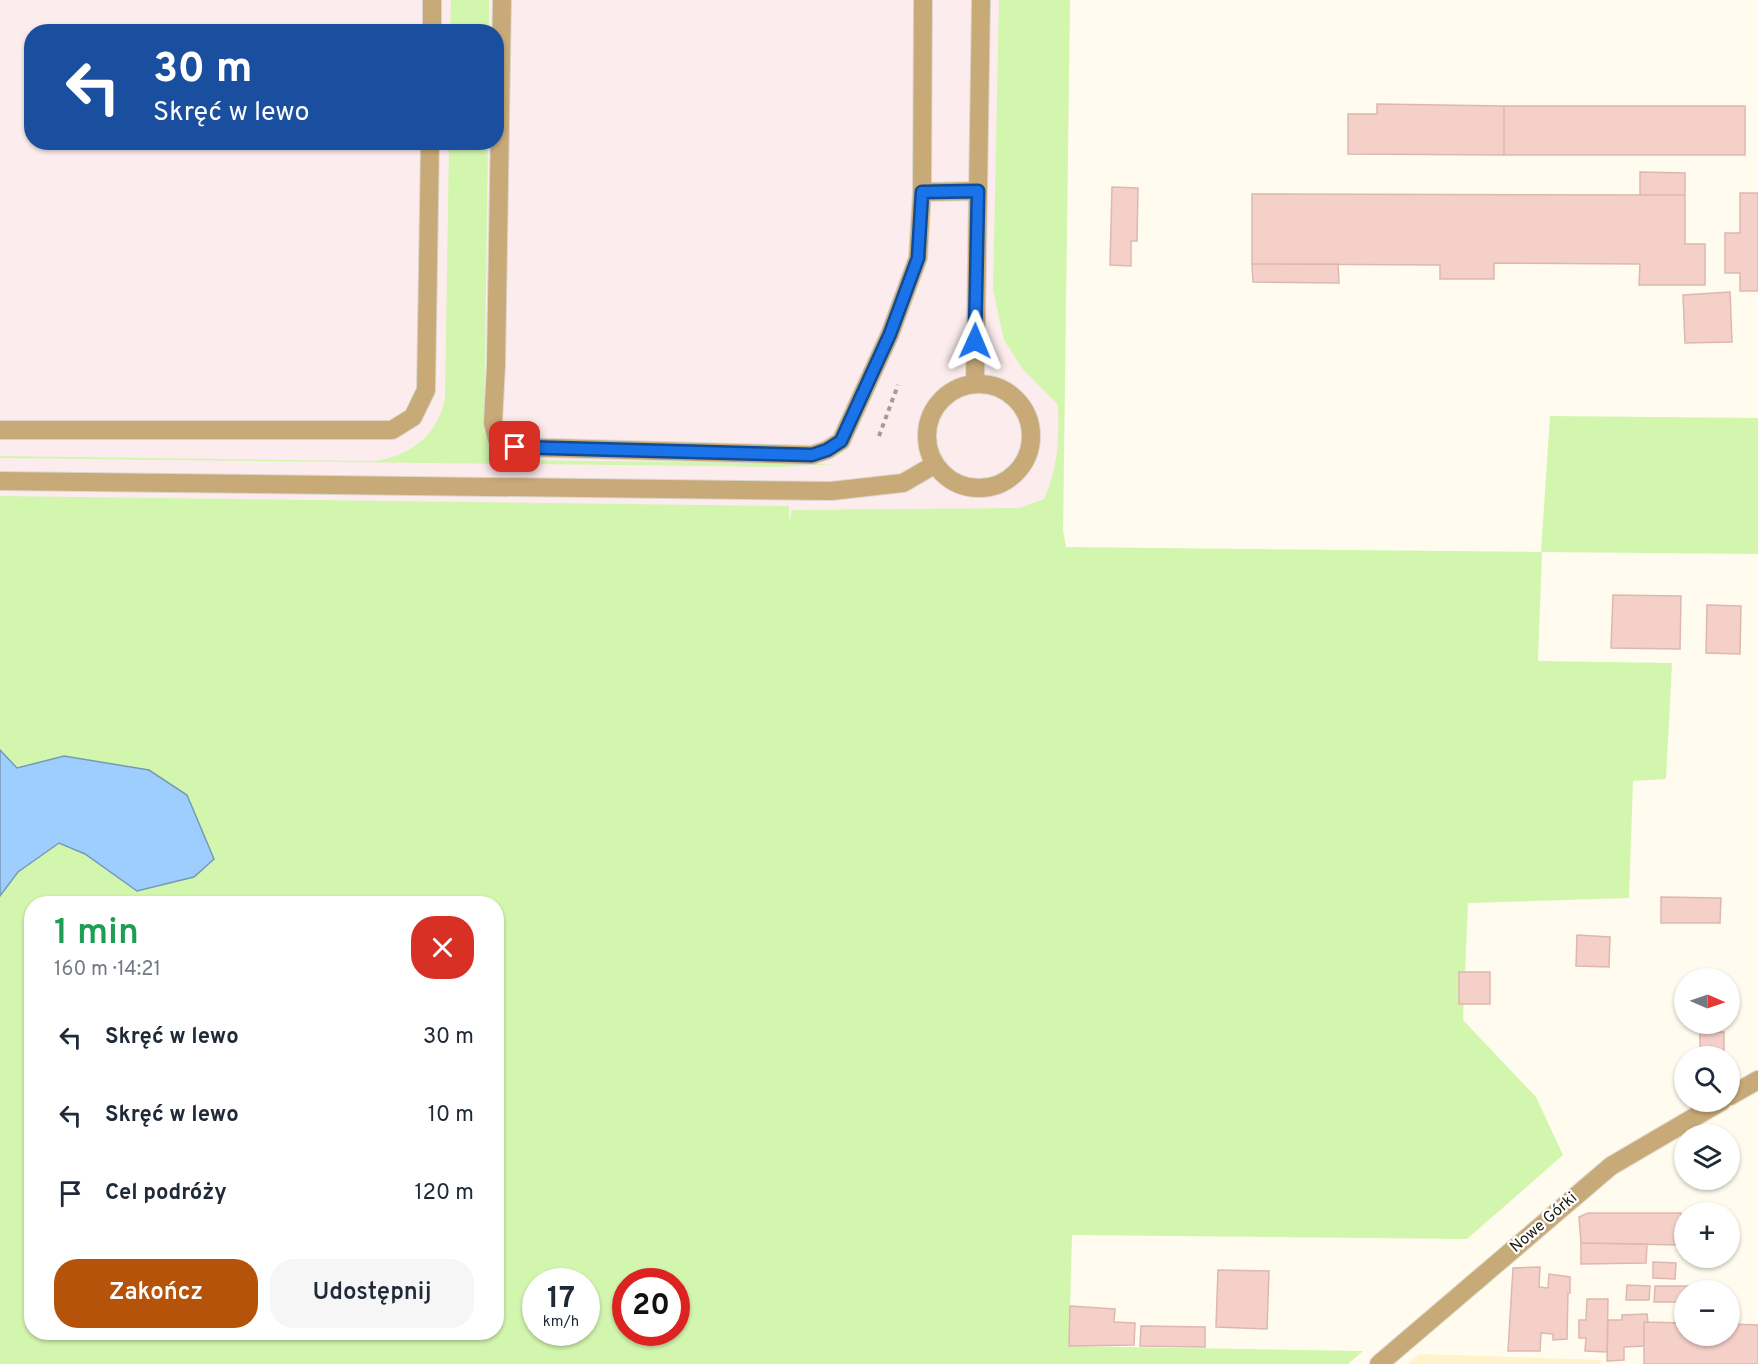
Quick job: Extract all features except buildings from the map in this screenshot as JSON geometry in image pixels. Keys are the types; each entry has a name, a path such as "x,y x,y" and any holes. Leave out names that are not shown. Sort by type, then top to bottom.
{"street":[{"path":"432,0 432,24"},
{"path":"502,0 502,24"},
{"path":"499,150 493,423 497,439 515,447 812,455 827,450 841,441 890,334 918,258 922,192 923,0"},
{"path":"975,384 981,0"},
{"path":"0,430 392,430 414,417 426,390 430,150"},
{"path":"922,192 978,191"},
{"path":"975,384 1000,388 1015,398 1026,413 1031,430 1030,449 1023,465 1011,479 994,487 976,489 960,486 934,465 926,433 930,417 938,402 950,392 975,384"},
{"path":"0,481 831,491 903,483 934,465"},
{"path":"1740,1090 1758,1080"},
{"name":"Nowe Górki","path":"1379,1364 1611,1166 1703,1112"}],"shaded area":[{"path":"0,0 1070,0 1063,530 0,517"},
{"path":"1419,1354 1601,1360 1601,1364 1408,1364"}],"green space":[{"path":"451,0 489,0 489,24 450,24"},
{"path":"999,0 1070,0 1063,530 1066,547 1541,552 1550,416 1758,418 1758,554 1542,552 1538,661 1672,663 1666,779 1633,781 1629,898 1468,903 1463,1020 1536,1097 1563,1155 1467,1239 1072,1235 1069,1346 1363,1351 1348,1364 0,1364 0,496 789,506 789,522 792,510 1020,508 1044,499 1057,453 1058,430 1058,405 1022,368 1004,340 993,290"},
{"path":"449,150 488,150 484,431 492,453 505,459 523,460 835,464 780,467 0,458 0,456 374,461 400,454 421,442 436,423 445,398"}],"water":[{"path":"0,750 17,768 64,756 149,770 187,795 214,859 194,877 137,891 85,854 59,843 18,872 0,896"}],"route":[{"path":"515,447 812,455 827,450 841,441 890,334 918,258 922,192 978,191 975,341"}]}
